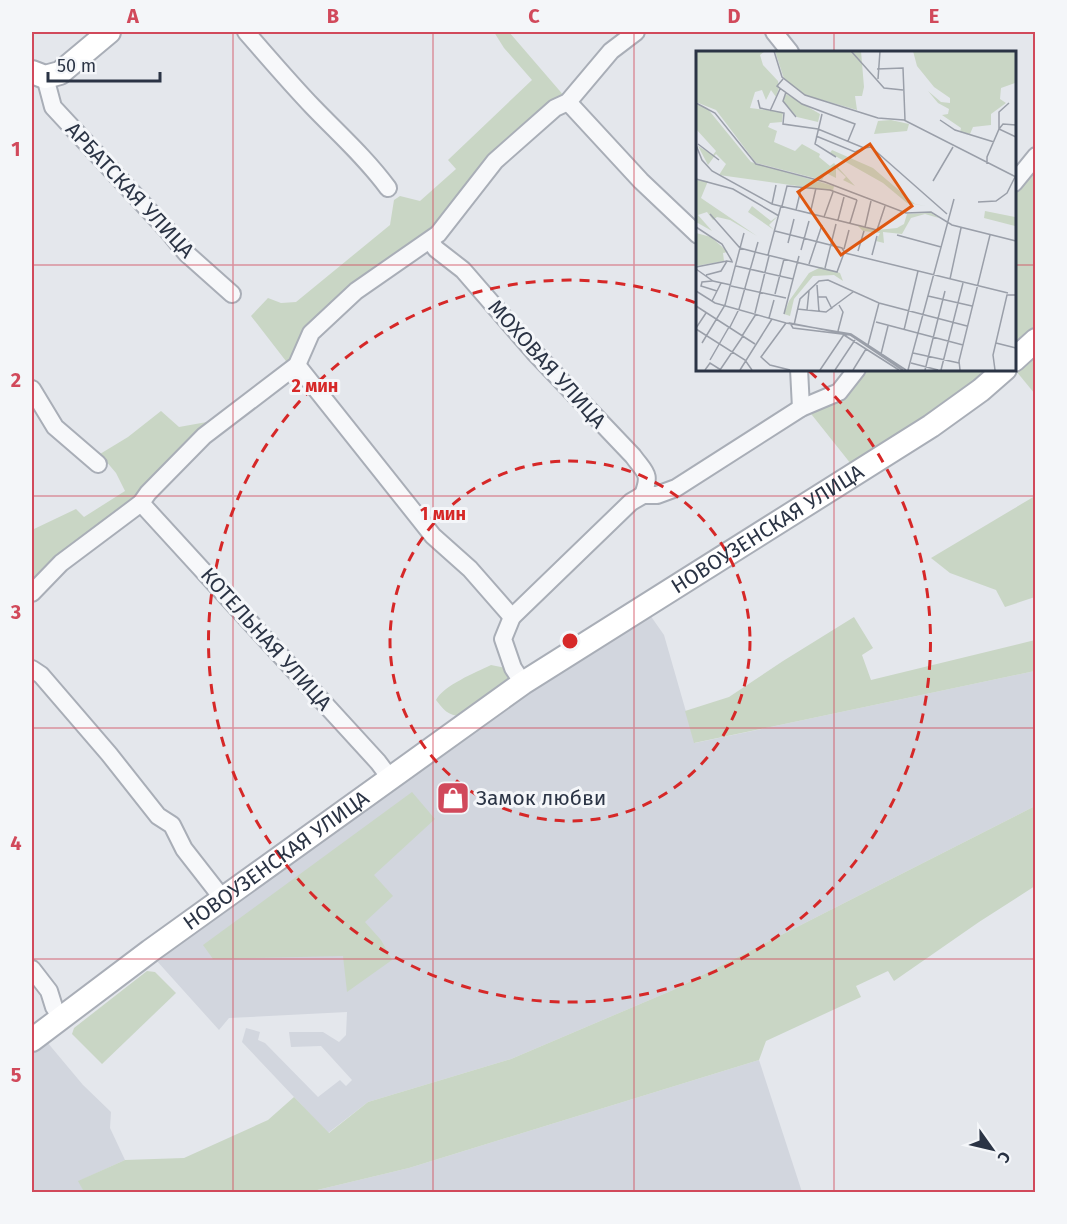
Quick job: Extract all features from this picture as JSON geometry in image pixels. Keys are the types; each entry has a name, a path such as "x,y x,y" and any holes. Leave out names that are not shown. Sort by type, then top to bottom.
{"main road":[{"path":"38,74 60,73 109,32"},
{"path":"1016,358 1035,340"},
{"name":"НОВОУЗЕНСКАЯ УЛИЦА","path":"32,1040 150,951 523,683 931,426 981,390 1004,370"}],"street":[{"path":"246,32 313,107 377,173 388,188"},
{"path":"32,593 62,563 141,503 204,436 297,365 311,333 356,291 438,234 495,161 555,108 568,102 611,51 636,32"},
{"path":"774,32 789,51"},
{"name":"АРБАТСКАЯ УЛИЦА","path":"38,74 53,107 186,253 232,294"},
{"path":"568,102 641,181 696,233"},
{"path":"1016,180 1035,156"},
{"name":"МОХОВАЯ УЛИЦА","path":"430,241 436,249 463,270 534,352 633,456 647,474 648,480 643,495"},
{"path":"297,365 433,536 470,569 512,617"},
{"path":"799,370 801,408"},
{"path":"523,683 513,668 503,639 512,617 632,502 643,495 657,495 676,488 801,408 839,392 856,370"},
{"path":"32,389 55,427 98,464"},
{"name":"КОТЕЛЬНАЯ УЛИЦА","path":"141,503 378,762 390,778"},
{"path":"32,669 41,675 109,754 158,816 172,825 184,849 223,899"},
{"path":"32,969 49,991 54,1007 61,1018"}],"shaded area":[{"path":"650,615 664,635 695,743 1035,671 1035,806 673,990 511,1059 368,1102 328,1133 242,1042 246,1028 260,1032 258,1040 265,1043 318,1097 340,1080 346,1086 352,1080 321,1046 291,1047 289,1032 323,1032 339,1042 346,1035 347,1012 229,1018 219,1030 156,960 531,691"},
{"path":"47,1042 83,1085 111,1112 110,1128 125,1160 79,1181 84,1192 32,1192 32,1053"},
{"path":"759,1060 802,1192 309,1192 409,1168"}],"green space":[{"path":"494,32 509,32 565,97 444,219 351,290 289,365 251,316 268,298 281,303 296,302 390,225 394,200 400,196 420,201 456,169 448,160 532,80 504,48"},
{"path":"1035,166 1035,327 1016,346 1016,191"},
{"path":"1035,352 1035,394 1016,371"},
{"path":"866,370 990,370 978,381 851,464 808,410 826,406 853,390"},
{"path":"161,411 179,427 218,420 131,505 32,586 32,528 76,509 84,517 125,491 116,473 100,454 128,437"},
{"path":"1035,496 1035,597 1005,607 996,590 950,573 931,558"},
{"path":"854,617 873,648 862,655 871,680 1035,640 1035,671 694,743 685,711 729,697"},
{"path":"491,665 506,668 509,676 507,683 461,716 449,713 436,700 445,690"},
{"path":"412,792 435,819 374,875 393,896 365,922 381,940 392,960 347,992 343,956 213,959 203,945"},
{"path":"1035,806 1035,886 894,981 888,971 856,986 861,997 766,1041 759,1060 409,1168 309,1192 84,1192 78,1181 125,1160 184,1158 268,1120 294,1097 329,1133 368,1102 511,1059 673,990"},
{"path":"147,971 155,972 176,993 102,1064 72,1034 74,1028"}],"place":[{"name":"Замок любви","path":"453,798"}]}
